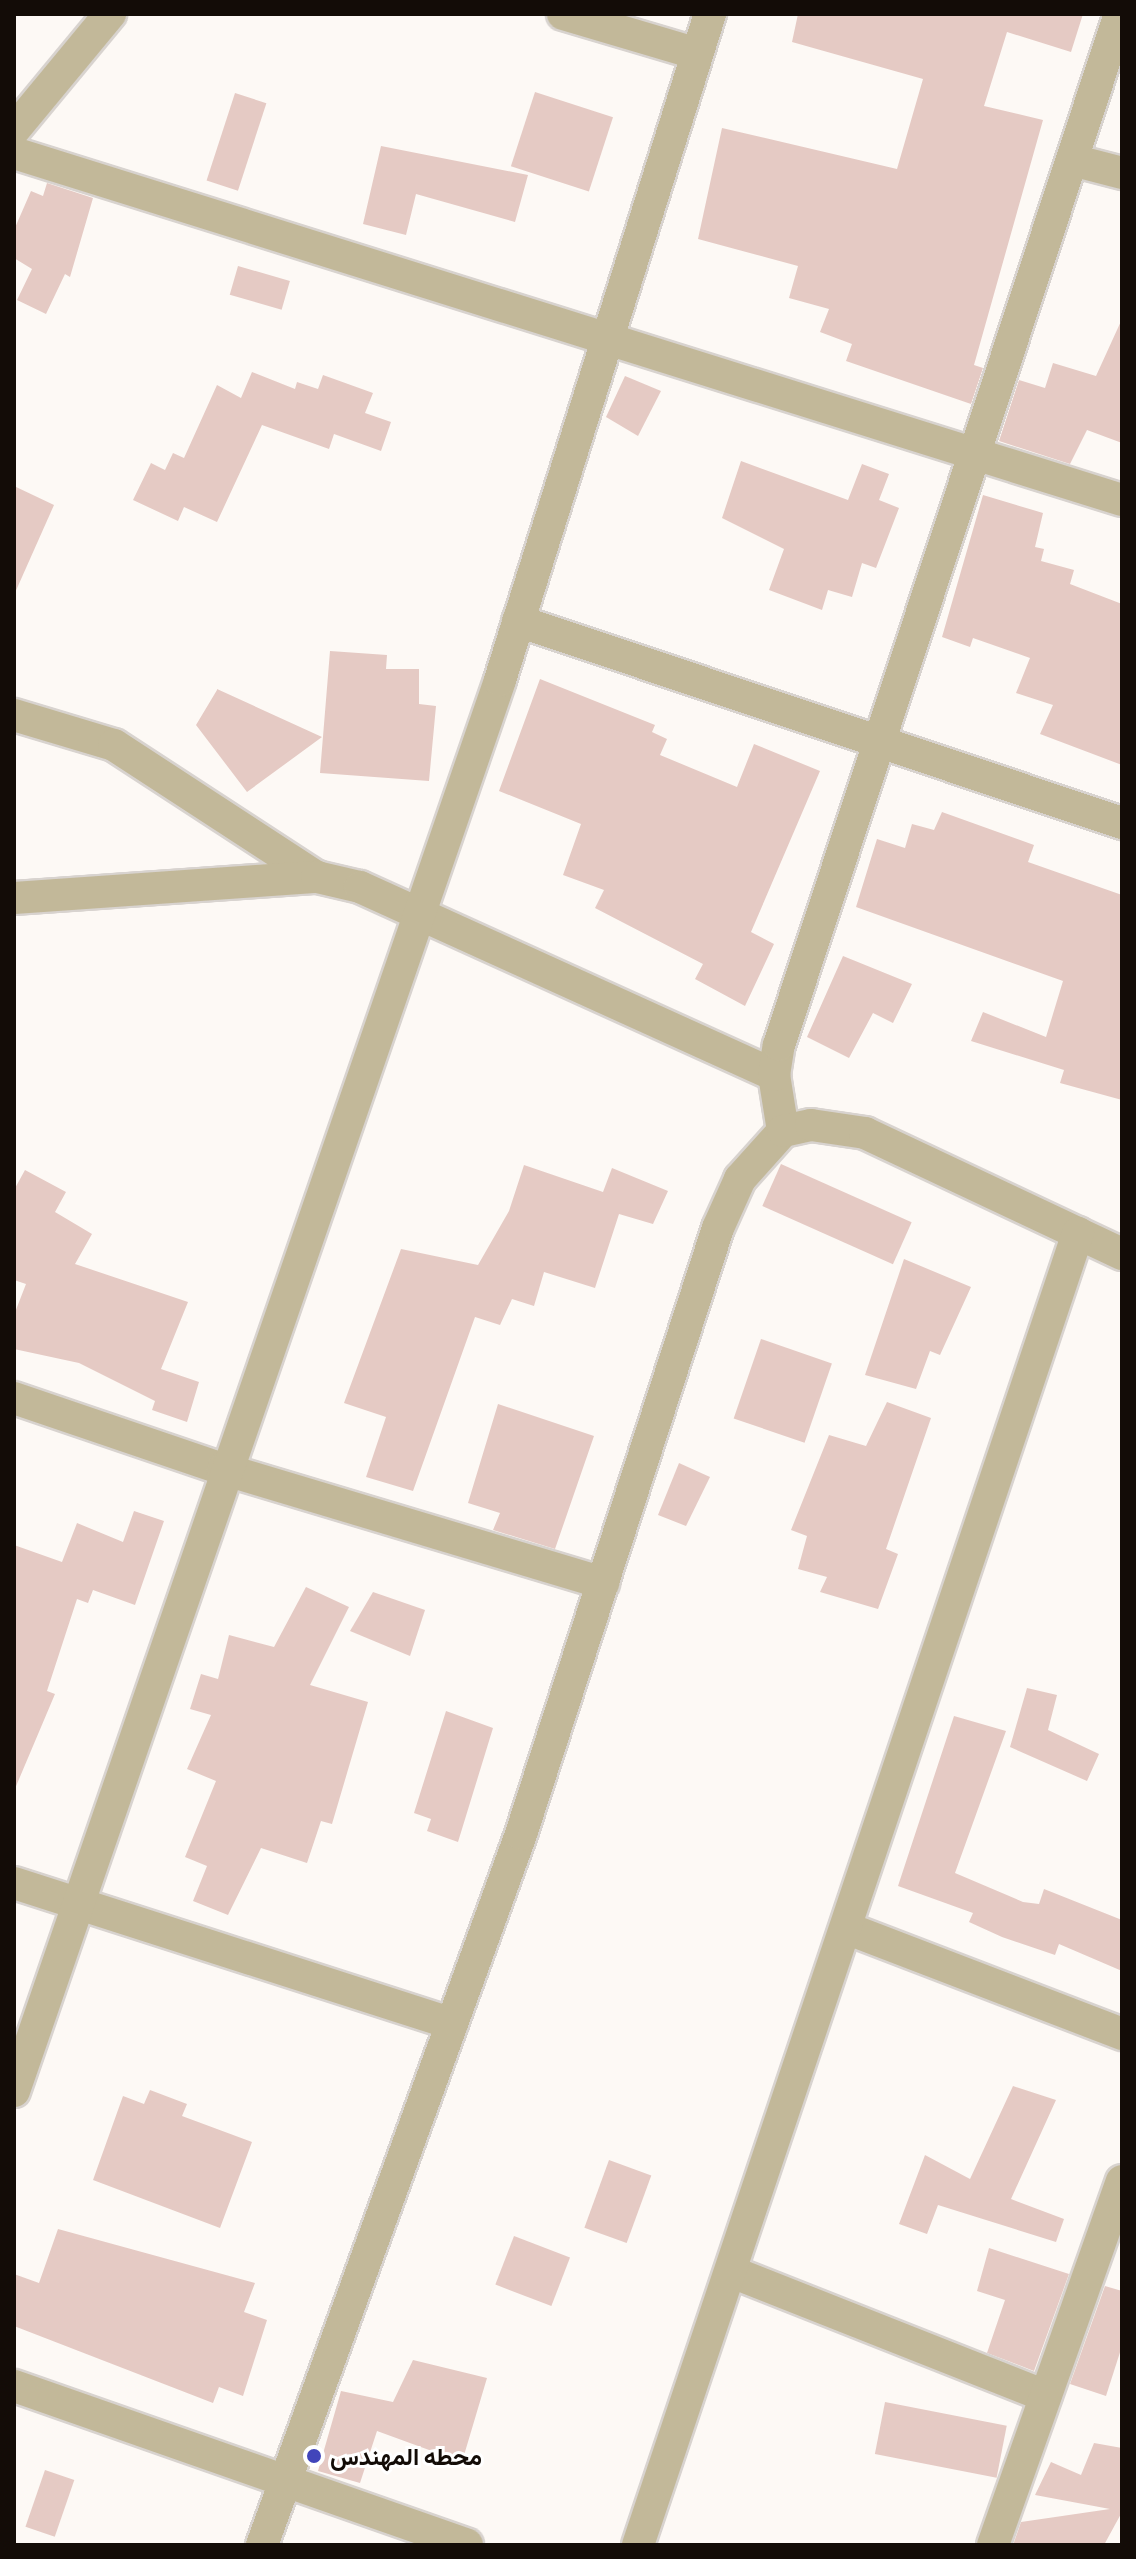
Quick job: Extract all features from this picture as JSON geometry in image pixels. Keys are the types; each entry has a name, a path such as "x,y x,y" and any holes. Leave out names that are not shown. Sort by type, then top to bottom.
{"street":[{"path":"14,130 110,14"},
{"path":"563,14 695,53"},
{"path":"14,2091 223,1469 518,621 610,342 695,53 710,14"},
{"path":"783,1131 774,1075 971,452 1120,14"},
{"path":"14,153 1122,500"},
{"path":"1072,160 1122,173"},
{"path":"518,621 1122,823"},
{"path":"14,715 106,740 317,877 416,912 774,1075"},
{"path":"14,898 317,877"},
{"path":"262,2545 452,2024 603,1583 718,1228 740,1179 783,1131 811,1125 865,1133 1122,1254"},
{"path":"638,2545 1078,1233"},
{"path":"14,1398 223,1469 603,1583"},
{"path":"14,1883 452,2024"},
{"path":"846,1928 1122,2034"},
{"path":"993,2545 1122,2181"},
{"path":"732,2272 1045,2396"},
{"path":"14,2386 467,2545"}],"building":[{"path":"798,14 1083,14 1071,52 1007,32 984,106 1043,120 974,365 983,368 971,404 846,361 852,344 820,332 829,309 789,298 798,266 698,239 722,128 897,169 923,79 792,42"},
{"path":"535,92 613,117 589,192 511,166"},
{"path":"235,93 266,103 238,191 207,180"},
{"path":"381,146 528,175 515,222 416,194 406,235 363,224"},
{"path":"47,183 93,198 70,277 65,274 46,314 17,300 32,269 14,258 14,230 31,191 43,196"},
{"path":"238,266 290,281 282,310 230,295"},
{"path":"1122,319 1122,443 1087,430 1070,464 999,441 1019,380 1045,388 1053,363 1096,376"},
{"path":"252,372 295,389 297,382 318,389 323,375 373,393 365,413 391,422 381,451 334,434 329,449 262,425 217,522 184,507 178,521 133,500 151,463 165,470 173,453 184,458 217,385 241,398"},
{"path":"625,376 661,391 638,436 606,417"},
{"path":"741,461 848,500 862,464 889,474 879,500 899,508 876,568 862,563 852,597 828,590 822,610 769,590 784,549 722,518"},
{"path":"14,486 54,505 14,595"},
{"path":"983,495 1043,513 1035,547 1044,549 1041,561 1074,570 1070,584 1122,604 1122,765 1040,734 1053,705 1016,693 1030,658 973,638 970,647 942,637"},
{"path":"330,651 387,655 386,669 419,669 419,704 436,706 429,781 320,773"},
{"path":"540,679 655,725 652,732 667,739 660,755 737,787 754,744 820,771 751,932 774,944 745,1006 695,979 703,964 595,908 604,890 563,875 581,824 499,791"},
{"path":"217,689 322,737 247,792 196,725"},
{"path":"942,812 1034,845 1028,862 1122,895 1122,1100 1060,1083 1064,1070 971,1041 983,1012 1046,1037 1063,981 856,907 877,839 905,848 912,824 934,830"},
{"path":"843,956 912,984 893,1023 873,1013 849,1058 807,1037"},
{"path":"781,1164 912,1222 893,1264 762,1206"},
{"path":"524,1165 603,1192 612,1168 668,1191 653,1224 619,1214 595,1288 544,1272 534,1306 512,1299 500,1325 475,1317 413,1491 366,1477 386,1417 344,1403 401,1249 478,1265 509,1211"},
{"path":"25,1170 66,1192 55,1212 92,1234 75,1264 188,1302 161,1369 199,1382 187,1422 152,1410 155,1401 79,1363 14,1349 14,1315 26,1284 14,1280 14,1190"},
{"path":"904,1259 971,1287 940,1355 930,1351 916,1389 865,1375"},
{"path":"761,1339 832,1363 805,1443 734,1418"},
{"path":"887,1402 931,1418 886,1549 898,1554 878,1609 820,1592 827,1577 798,1569 807,1536 791,1530 829,1435 866,1446"},
{"path":"498,1404 594,1436 555,1549 493,1530 500,1513 468,1503"},
{"path":"679,1463 710,1477 686,1526 658,1515"},
{"path":"134,1511 164,1521 135,1605 93,1590 88,1603 77,1599 47,1691 55,1694 14,1791 14,1545 62,1562 77,1523 123,1542"},
{"path":"306,1587 349,1607 310,1685 368,1702 332,1824 321,1821 307,1863 261,1848 228,1915 193,1901 207,1866 185,1857 216,1781 187,1769 211,1715 190,1709 201,1674 218,1679 229,1635 274,1647"},
{"path":"373,1592 425,1610 410,1656 350,1631"},
{"path":"1027,1688 1057,1695 1048,1730 1099,1754 1087,1781 1010,1747"},
{"path":"446,1711 493,1728 458,1842 427,1831 431,1819 414,1813"},
{"path":"954,1716 1006,1731 955,1873 1023,1902 1039,1904 1044,1889 1122,1920 1122,1971 1059,1944 1055,1955 1002,1937 969,1922 973,1913 898,1886"},
{"path":"1013,2086 1056,2100 1011,2199 1064,2219 1056,2242 938,2205 927,2234 899,2224 925,2155 970,2179"},
{"path":"150,2090 187,2104 182,2116 252,2142 220,2228 93,2180 123,2096 144,2104"},
{"path":"609,2160 651,2175 627,2243 584,2228"},
{"path":"58,2229 255,2283 244,2312 267,2320 243,2396 219,2387 213,2403 14,2326 14,2274 39,2283"},
{"path":"514,2236 570,2258 551,2306 495,2285"},
{"path":"989,2248 1069,2274 1034,2371 987,2353 1005,2300 977,2291"},
{"path":"1105,2286 1122,2291 1122,2346 1106,2396 1070,2384"},
{"path":"413,2360 487,2378 462,2462 377,2431 360,2483 318,2471 341,2391 393,2402"},
{"path":"885,2402 1007,2426 997,2478 875,2454"},
{"path":"1094,2443 1122,2448 1122,2512 1104,2545 1013,2545 1021,2522 1110,2509 1035,2495 1051,2462 1081,2475"},
{"path":"45,2470 74,2480 55,2537 25,2527"}],"place":[{"name":"محطه المهندس","path":"314,2456"}]}
